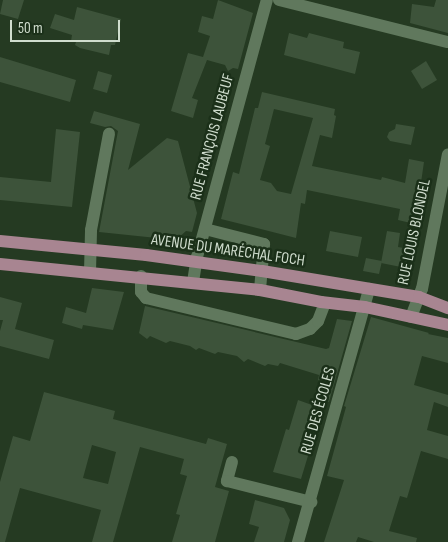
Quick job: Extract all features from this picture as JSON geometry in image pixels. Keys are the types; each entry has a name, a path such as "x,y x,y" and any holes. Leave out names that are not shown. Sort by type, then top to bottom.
{"main road":[{"name":"AVENUE DU MARÉCHAL FOCH","path":"0,241 196,261 418,297 448,308"},
{"name":"AVENUE DU MARÉCHAL FOCH","path":"0,264 141,276 260,290 325,303 365,307 448,325"}],"street":[{"name":"RUE FRANÇOIS LAUBEUF","path":"193,282 196,261 267,0"},
{"path":"280,0 448,42"},
{"path":"90,272 91,230 109,134"},
{"name":"RUE LOUIS BLONDEL","path":"412,317 418,297 448,154"},
{"path":"205,229 264,244 260,290"},
{"path":"141,276 140,292 146,298 296,334 310,329 318,321 325,303"},
{"name":"RUE DES ÉCOLES","path":"298,542 311,502 369,289"},
{"path":"232,462 227,481 311,502"}],"building":[{"path":"3,0 24,0 18,19 0,14"},
{"path":"218,0 253,13 238,69 233,68 228,71 225,65 207,60 192,98 198,100 193,118 171,111 188,53 203,57 210,36 198,32 202,16 213,19"},
{"path":"436,0 448,0 448,33 410,23 412,4 434,7"},
{"path":"77,7 121,19 115,45 111,45 109,55 80,48 75,45 76,42 71,41 72,35 50,28 55,14 74,20"},
{"path":"289,33 307,38 309,33 344,42 343,48 360,52 355,74 284,55"},
{"path":"0,57 76,80 70,102 0,82"},
{"path":"426,61 437,80 422,89 411,71"},
{"path":"98,71 112,75 107,93 93,89"},
{"path":"262,92 335,109 334,115 336,116 332,138 320,135 312,166 381,180 382,177 405,183 409,159 424,162 415,224 398,220 400,209 307,190 305,204 301,203 296,238 221,219 233,172 239,174 255,108 258,108","holes":["274,109 313,118 291,194 277,191 271,183 260,180 270,146 265,144"]},
{"path":"94,111 140,124 128,170 167,138 178,141 197,213 192,232 186,231 176,240 99,232 118,131 111,126 105,127 90,123"},
{"path":"396,124 415,127 411,145 390,141 387,137 389,132 395,129"},
{"path":"56,129 80,132 72,207 0,200 0,177 51,182"},
{"path":"330,231 362,237 358,257 326,251"},
{"path":"387,231 400,233 398,247 410,249 406,268 381,263"},
{"path":"366,258 382,261 379,274 363,271"},
{"path":"92,288 124,292 113,330 83,325 82,329 62,323 66,307 86,313"},
{"path":"0,297 22,303 15,329 54,340 49,359 0,346 0,331 3,320 0,320"},
{"path":"145,306 326,349 329,348 337,319 352,321 329,402 321,399 326,382 318,380 319,375 280,363 278,366 268,364 265,366 248,359 244,362 237,356 218,352 215,354 199,348 196,350 190,346 170,341 166,343 150,336 147,339 139,333"},
{"path":"371,317 448,338 448,363 422,356 414,385 448,395 448,407 434,402 427,430 448,436 448,459 421,451 407,498 400,496 389,531 417,538 416,542 374,542 358,537 356,542 324,542 344,480 327,476 346,407 344,406"},
{"path":"44,392 115,411 113,419 206,444 208,438 227,444 215,487 229,491 215,542 172,542 180,515 176,514 187,476 180,474 184,459 140,447 113,542 92,542 101,510 20,488 5,542 0,542 0,482 13,436 30,441","holes":["92,445 116,452 108,484 83,478"]},
{"path":"298,400 312,405 305,434 314,436 301,479 273,472 286,429 289,430"},
{"path":"255,500 284,508 290,520 284,542 254,542 259,527 249,524"}]}
